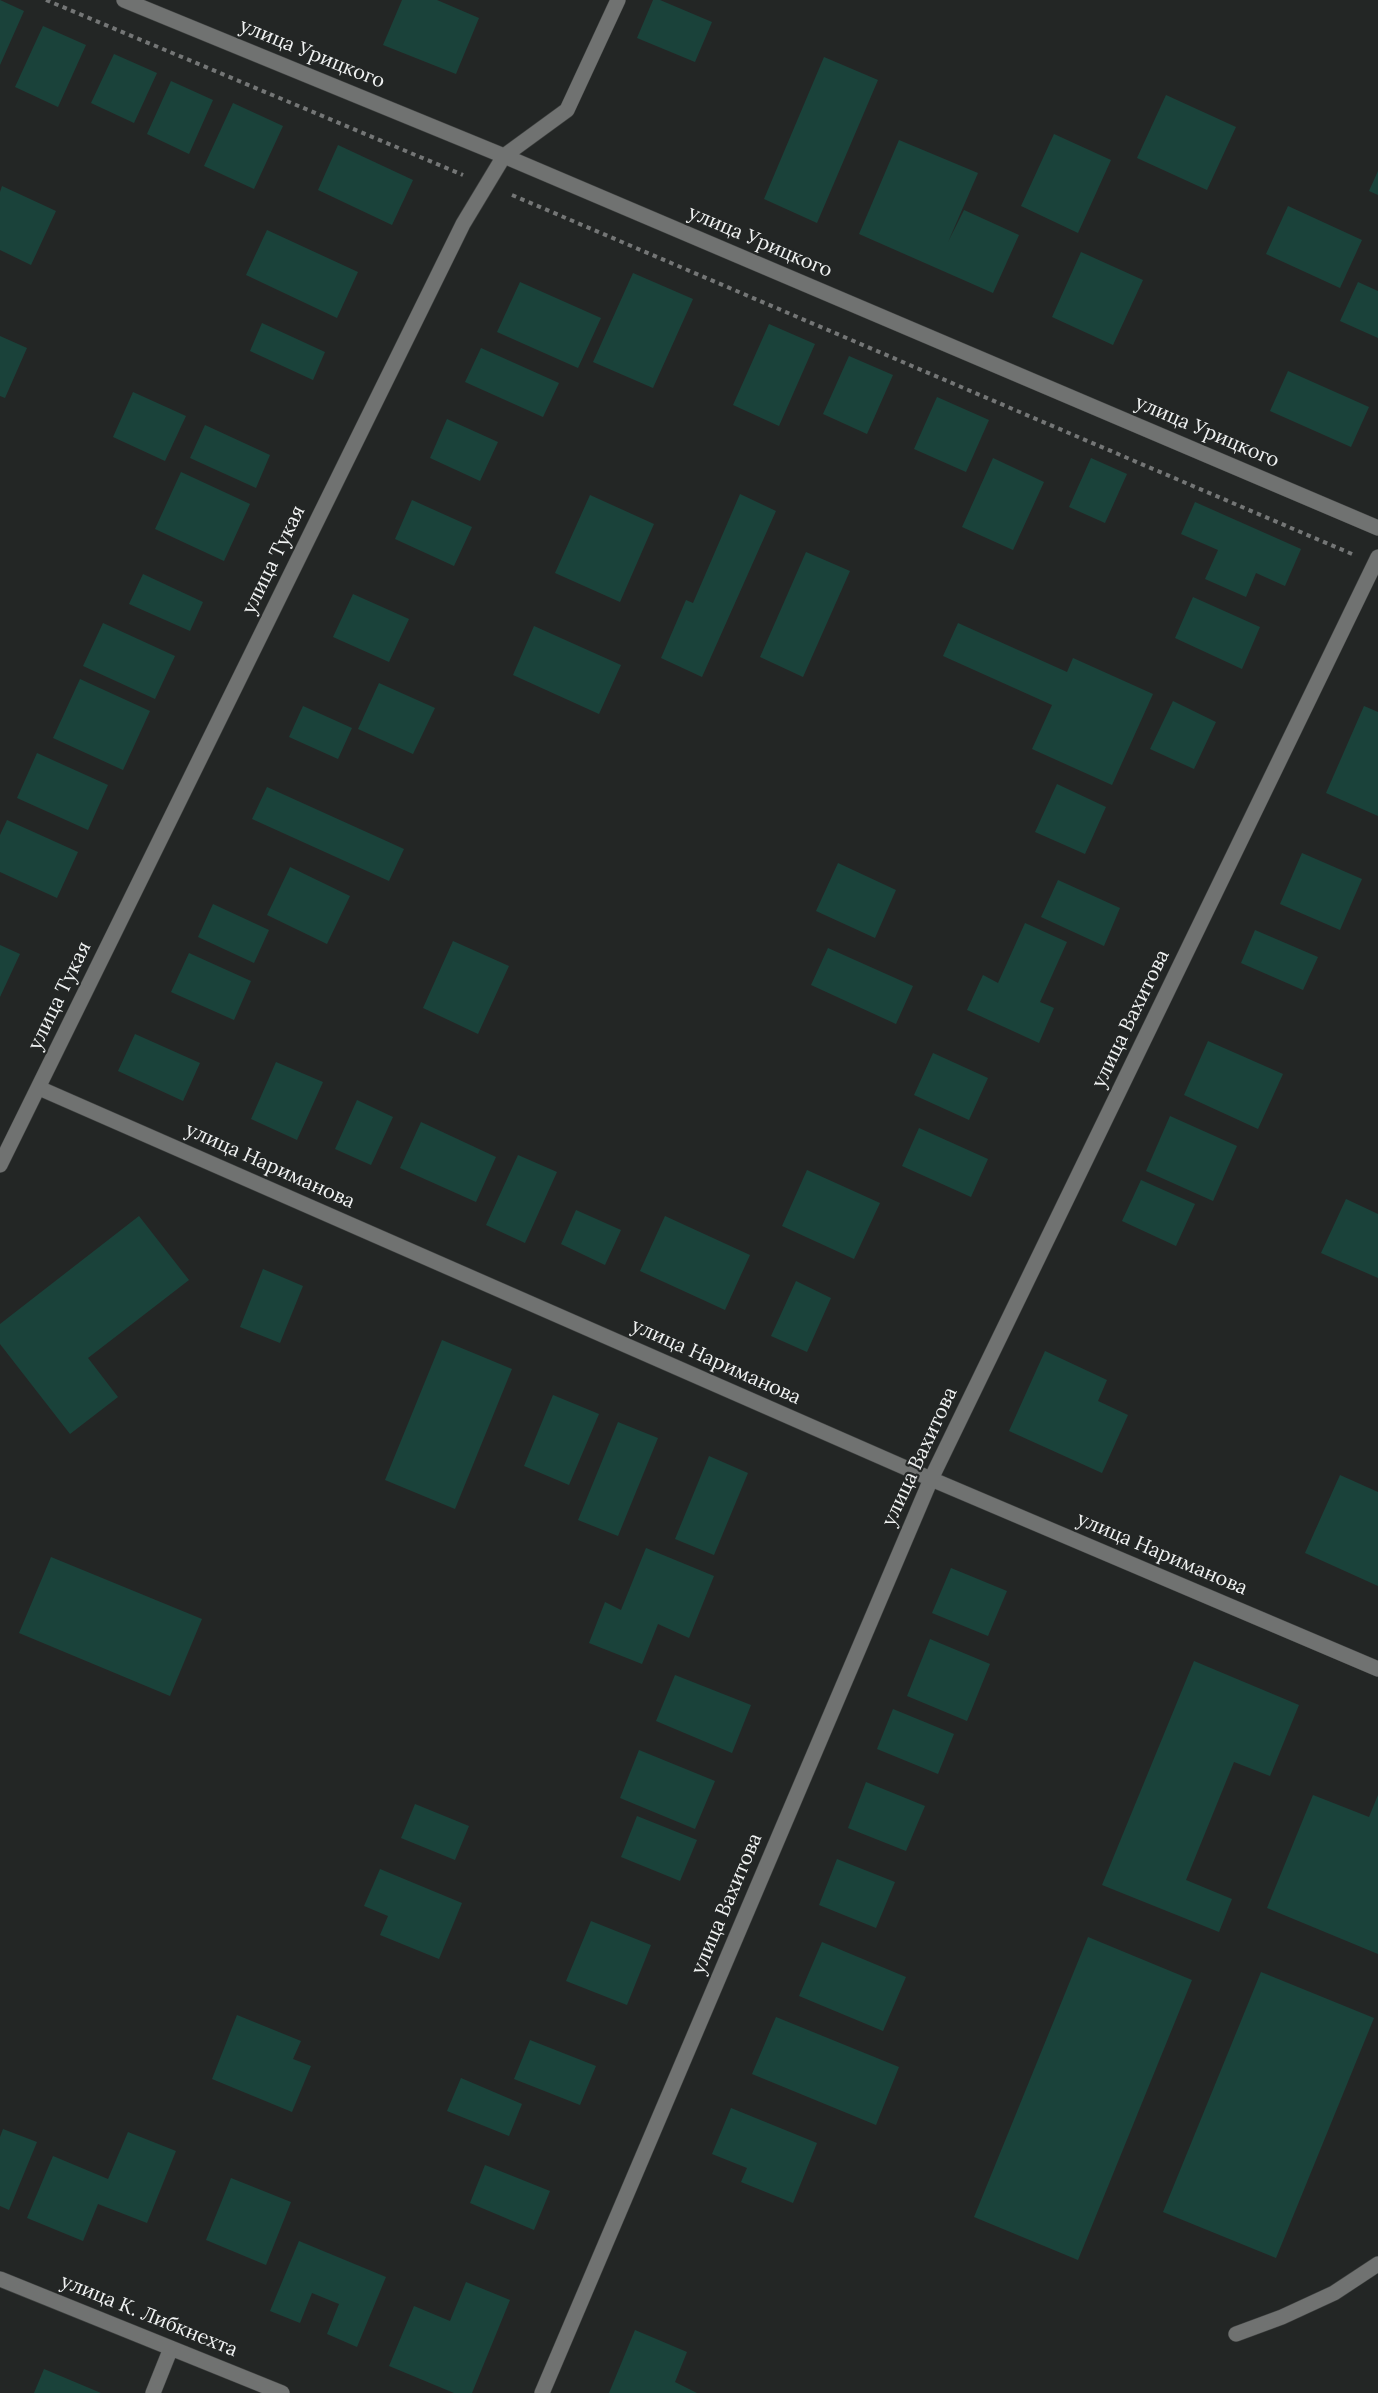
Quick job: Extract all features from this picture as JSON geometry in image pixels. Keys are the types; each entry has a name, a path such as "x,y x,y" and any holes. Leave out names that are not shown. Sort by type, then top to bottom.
{"street":[{"name":"улица Урицкого","path":"124,0 504,156 1378,528"},
{"name":"улица Тукая","path":"0,1165 463,224 504,156 567,110 618,0"},
{"name":"улица Вахитова","path":"542,2393 931,1479 1376,561"},
{"name":"улица Нариманова","path":"39,1088 931,1479 1378,1669"},
{"path":"1236,2334 1282,2317 1334,2292 1378,2264"},
{"name":"улица К. Либкнехта","path":"0,2279 278,2392"},
{"path":"153,2393 171,2348"}],"path":[{"path":"46,0 1376,561"}],"building":[{"path":"0,0 24,11 0,65"},
{"path":"402,0 437,0 479,18 456,74 383,45"},
{"path":"653,0 660,0 712,22 695,62 637,38"},
{"path":"43,26 86,45 58,107 15,87"},
{"path":"114,54 157,73 134,123 91,103"},
{"path":"824,57 878,80 817,223 764,199"},
{"path":"171,81 213,100 189,154 147,134"},
{"path":"1166,95 1236,127 1207,190 1137,158"},
{"path":"233,103 283,126 254,189 204,166"},
{"path":"1054,134 1111,160 1078,233 1021,206"},
{"path":"899,140 978,173 948,242 964,210 1019,235 993,293 859,234"},
{"path":"338,145 413,180 392,225 318,190"},
{"path":"1378,171 1378,195 1369,191"},
{"path":"2,186 56,211 31,265 0,250 0,192"},
{"path":"1288,206 1362,240 1340,288 1266,254"},
{"path":"267,230 358,272 337,318 246,275"},
{"path":"1081,252 1143,280 1113,345 1052,317"},
{"path":"633,273 693,299 653,388 593,362"},
{"path":"520,282 601,318 578,368 497,332"},
{"path":"1358,282 1378,291 1378,338 1340,321"},
{"path":"262,323 325,352 313,380 250,351"},
{"path":"769,324 815,344 779,426 733,405"},
{"path":"0,336 27,348 5,398 0,396"},
{"path":"481,348 559,383 543,417 465,382"},
{"path":"849,356 893,375 867,434 823,414"},
{"path":"1288,371 1369,407 1351,447 1270,411"},
{"path":"133,392 186,416 165,461 113,437"},
{"path":"937,397 989,420 966,472 914,449"},
{"path":"447,419 498,442 480,481 430,458"},
{"path":"205,425 270,455 256,488 190,458"},
{"path":"993,458 1044,482 1013,550 962,527"},
{"path":"1091,458 1127,474 1105,523 1069,507"},
{"path":"181,472 250,504 224,561 155,529"},
{"path":"740,494 776,511 702,677 661,658 686,600 693,603"},
{"path":"590,495 654,524 620,602 555,573"},
{"path":"412,500 472,527 454,566 395,539"},
{"path":"1195,502 1301,549 1285,586 1256,573 1246,597 1205,579 1218,550 1181,534"},
{"path":"806,552 850,571 803,677 760,657"},
{"path":"143,574 203,602 190,631 129,604"},
{"path":"353,594 409,619 389,662 333,637"},
{"path":"1193,597 1260,627 1242,669 1175,638"},
{"path":"103,623 175,656 155,699 83,666"},
{"path":"958,623 1067,672 1073,658 1153,694 1112,785 1032,749 1052,705 943,656"},
{"path":"534,626 621,665 599,714 513,675"},
{"path":"80,679 150,711 123,770 53,738"},
{"path":"379,683 435,708 413,754 358,729"},
{"path":"1173,701 1216,722 1194,769 1150,749"},
{"path":"303,706 352,728 338,759 289,737"},
{"path":"1364,706 1378,712 1378,816 1326,793"},
{"path":"37,753 108,785 88,830 17,798"},
{"path":"1057,784 1106,807 1085,854 1035,832"},
{"path":"267,787 404,849 389,881 252,819"},
{"path":"7,820 78,852 57,898 0,872 0,835"},
{"path":"1302,853 1362,879 1340,930 1280,904"},
{"path":"838,863 896,890 875,938 816,911"},
{"path":"290,867 350,896 327,944 267,915"},
{"path":"1058,880 1120,908 1104,946 1041,917"},
{"path":"213,904 269,930 254,963 198,937"},
{"path":"1025,923 1067,942 1040,1002 1054,1008 1039,1043 967,1010 983,975 998,983"},
{"path":"1255,930 1318,957 1303,990 1241,963"},
{"path":"453,941 509,966 478,1034 423,1008"},
{"path":"0,945 20,954 0,997"},
{"path":"828,948 913,986 896,1024 811,985"},
{"path":"189,953 251,981 234,1020 171,992"},
{"path":"135,1034 200,1063 183,1101 118,1071"},
{"path":"1208,1041 1283,1074 1258,1129 1184,1095"},
{"path":"933,1053 988,1078 969,1120 914,1095"},
{"path":"276,1062 323,1082 297,1140 251,1119"},
{"path":"357,1100 393,1117 371,1165 335,1149"},
{"path":"1170,1116 1237,1146 1213,1201 1146,1171"},
{"path":"421,1122 496,1157 476,1202 400,1168"},
{"path":"919,1128 988,1159 971,1197 902,1166"},
{"path":"518,1155 557,1172 525,1243 486,1225"},
{"path":"807,1170 880,1203 854,1259 782,1226"},
{"path":"1141,1180 1195,1204 1176,1246 1122,1221"},
{"path":"1346,1199 1378,1214 1378,1278 1321,1253"},
{"path":"576,1210 621,1230 605,1265 561,1244"},
{"path":"139,1216 189,1280 88,1358 118,1397 70,1434 0,1344 0,1324"},
{"path":"665,1216 750,1255 725,1310 640,1271"},
{"path":"263,1269 303,1286 280,1343 240,1327"},
{"path":"796,1281 831,1298 807,1352 771,1336"},
{"path":"442,1340 512,1369 455,1509 385,1480"},
{"path":"1045,1351 1107,1380 1098,1401 1128,1415 1102,1473 1009,1431"},
{"path":"553,1395 599,1414 569,1485 524,1466"},
{"path":"618,1422 658,1438 618,1536 578,1520"},
{"path":"709,1456 748,1473 714,1555 675,1539"},
{"path":"1340,1475 1378,1492 1378,1586 1305,1553"},
{"path":"646,1548 714,1576 689,1638 658,1624 642,1664 589,1643 605,1602 621,1610"},
{"path":"51,1557 202,1619 170,1696 19,1633"},
{"path":"951,1568 1007,1591 988,1636 932,1613"},
{"path":"930,1639 990,1664 967,1721 907,1696"},
{"path":"1194,1661 1299,1705 1270,1776 1234,1762 1186,1880 1232,1899 1219,1932 1102,1885"},
{"path":"675,1675 751,1705 732,1753 656,1721"},
{"path":"893,1709 954,1734 938,1774 877,1749"},
{"path":"639,1750 715,1781 695,1829 620,1798"},
{"path":"866,1782 925,1806 906,1851 848,1828"},
{"path":"1313,1795 1369,1817 1378,1795 1378,1954 1267,1908"},
{"path":"415,1804 469,1826 455,1860 401,1838"},
{"path":"637,1816 697,1840 680,1881 621,1857"},
{"path":"837,1859 895,1882 876,1928 819,1905"},
{"path":"380,1869 462,1903 439,1959 380,1935 388,1916 364,1906"},
{"path":"591,1921 651,1945 627,2005 566,1981"},
{"path":"1088,1937 1192,1980 1078,2260 974,2217"},
{"path":"822,1942 906,1977 883,2031 799,1996"},
{"path":"1261,1972 1374,2018 1276,2258 1163,2212"},
{"path":"237,2015 301,2041 293,2059 311,2066 292,2112 212,2079"},
{"path":"776,2017 899,2067 876,2125 752,2074"},
{"path":"530,2040 596,2066 580,2105 514,2079"},
{"path":"461,2078 522,2104 509,2136 447,2111"},
{"path":"731,2108 817,2143 793,2203 741,2182 747,2168 712,2154"},
{"path":"3,2129 37,2142 9,2210 0,2206 0,2137"},
{"path":"128,2132 176,2151 147,2223 98,2204 83,2241 27,2218 53,2156 108,2179"},
{"path":"485,2165 550,2191 534,2230 470,2203"},
{"path":"231,2178 291,2202 266,2265 206,2240"},
{"path":"299,2241 386,2277 357,2347 327,2334 339,2304 312,2293 300,2323 270,2311"},
{"path":"466,2282 510,2300 472,2393 454,2393 389,2366 414,2306 450,2321"},
{"path":"635,2330 687,2352 675,2382 697,2393 609,2393"},
{"path":"44,2369 101,2393 34,2393"}]}
